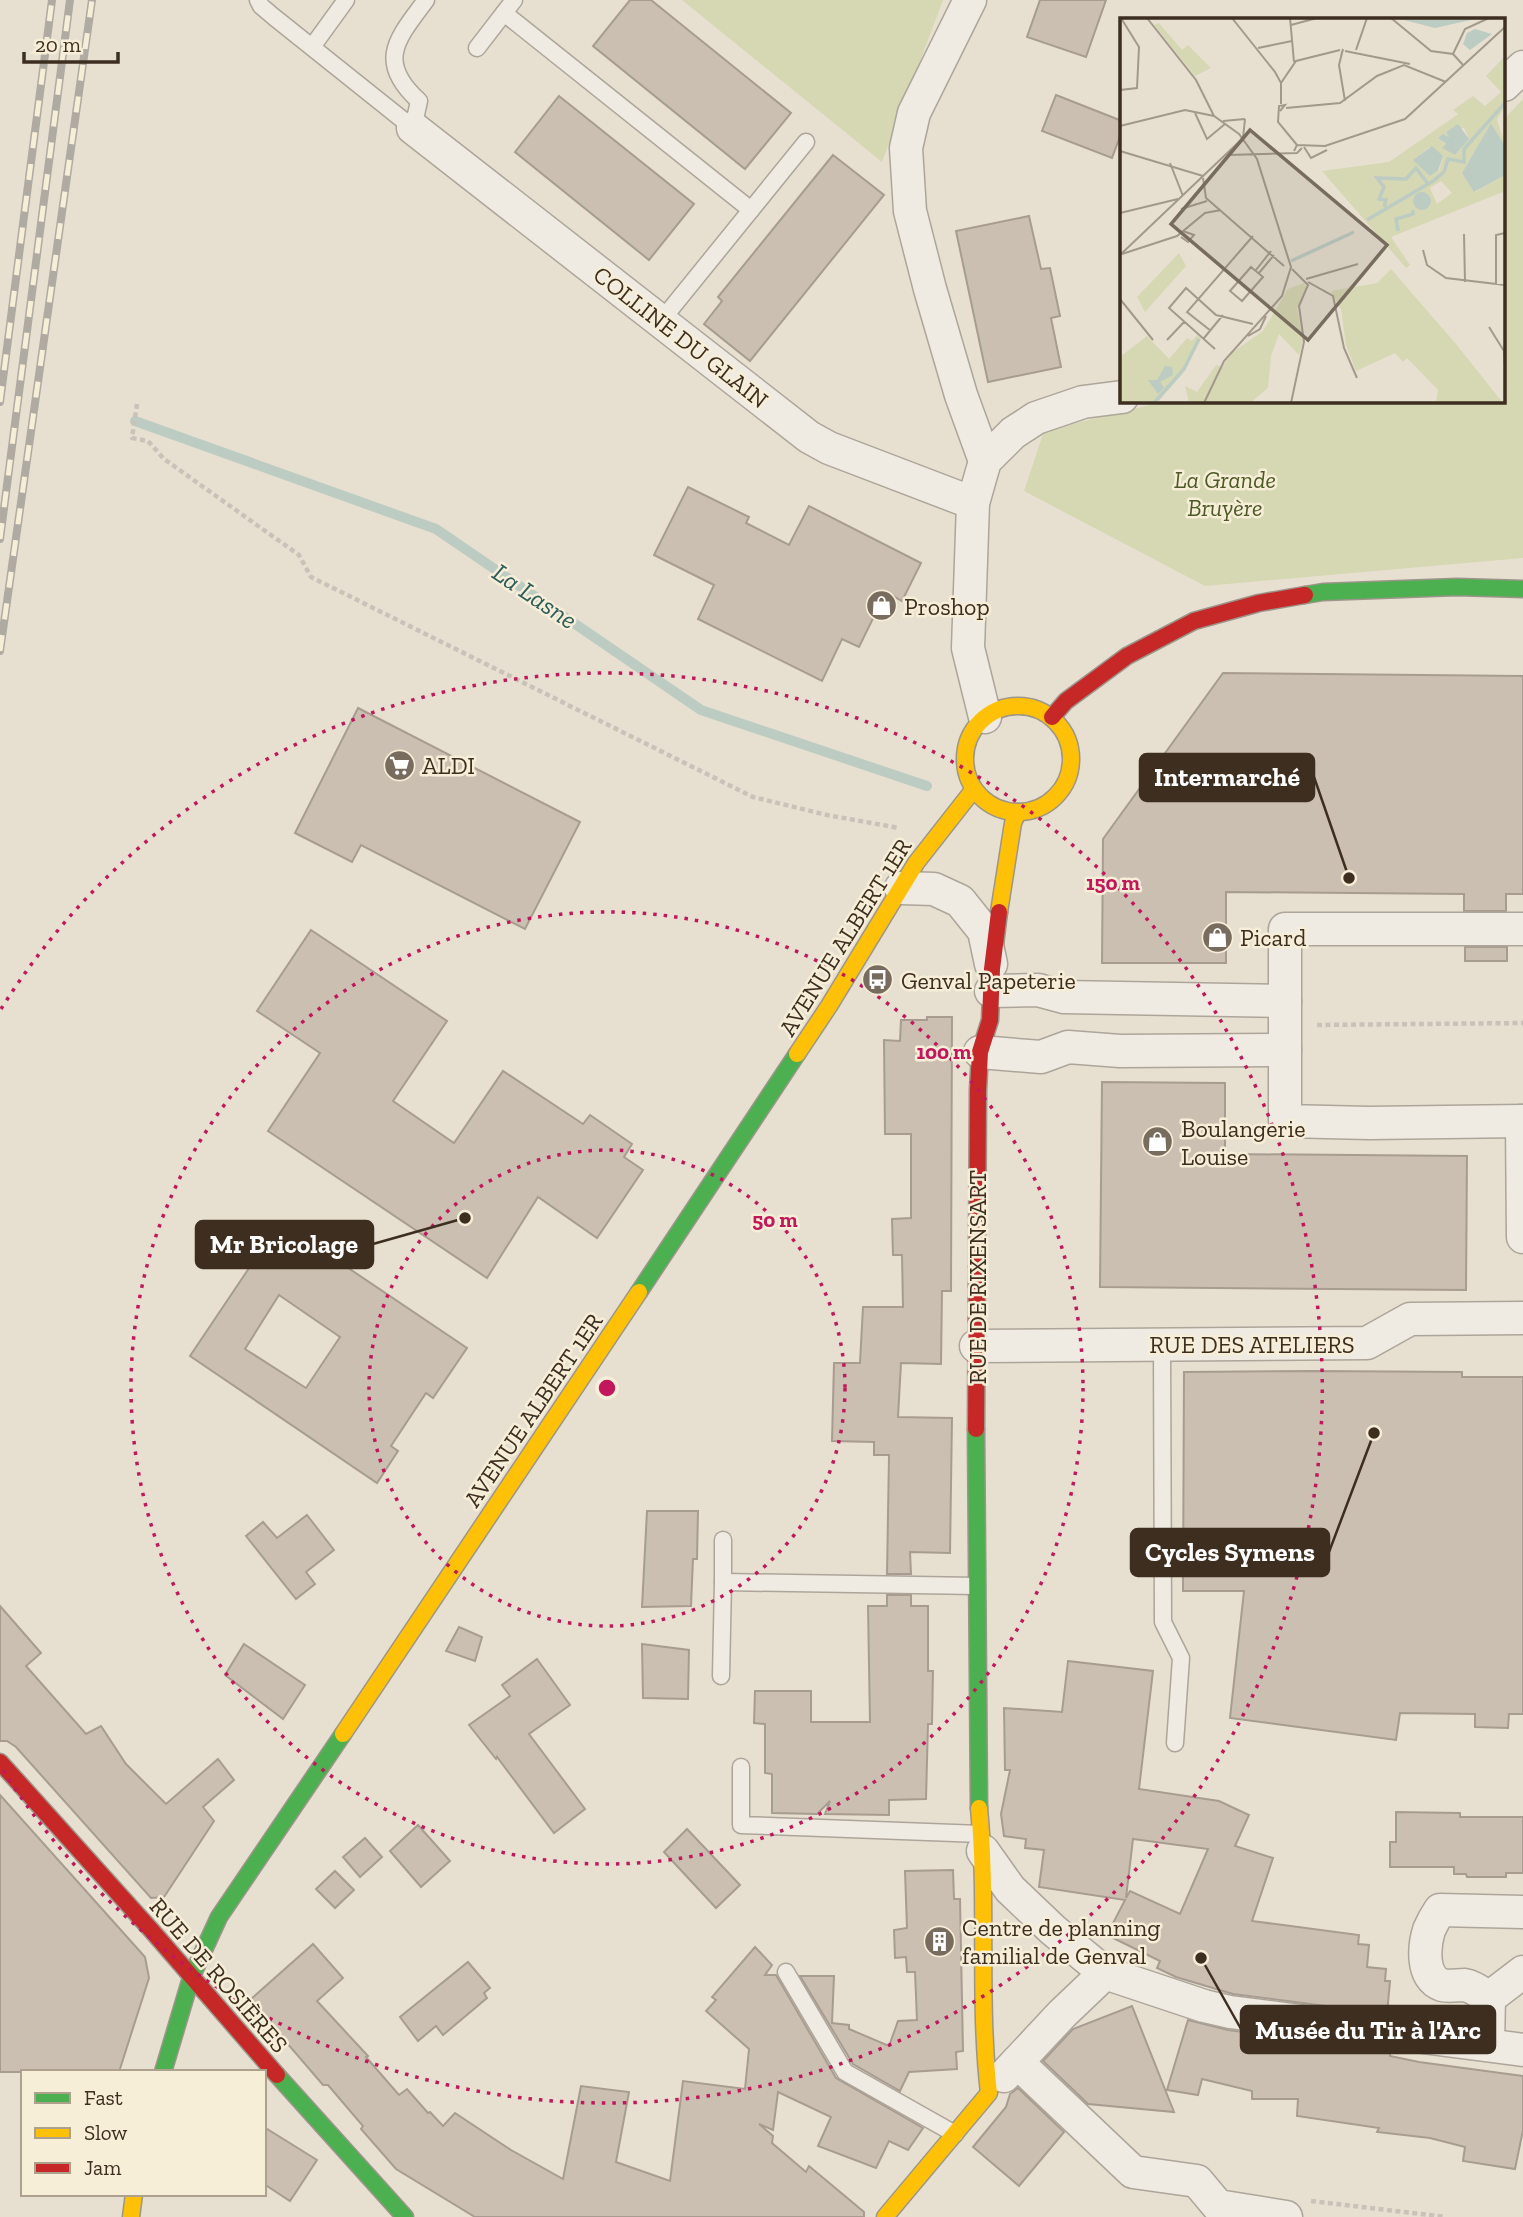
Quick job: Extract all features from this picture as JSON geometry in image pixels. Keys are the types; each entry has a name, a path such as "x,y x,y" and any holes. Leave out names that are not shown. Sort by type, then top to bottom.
{"main road":[{"path":"1052,717 1066,701 1127,656 1194,621 1207,617 1259,603 1323,592 1457,587 1523,589"},
{"path":"1018,705 1036,708 1052,717 1068,738 1072,764 1063,788 1054,801 1037,810 1018,812 1001,809 986,802 974,789 966,771 965,751 972,732 985,717 1001,708 1018,705"},
{"name":"AVENUE ALBERT 1ER","path":"164,2070 191,1978 219,1917 829,1006 901,888 938,833 974,789"},
{"name":"RUE DE RIXENSART","path":"989,2093 985,2059 982,1842 978,1800 976,1586 980,1052 990,1020 991,980 1003,885 1013,823 1018,812"},
{"name":"RUE DE ROSIÈRES","path":"0,1762 405,2217"},
{"path":"885,2217 989,2093"},
{"path":"131,2217 134,2196"}],"street":[{"path":"970,0 914,113 906,148 910,211 961,395 985,461"},
{"path":"1506,83 1523,67"},
{"name":"COLLINE DU GLAIN","path":"413,128 809,437 830,448 973,502"},
{"path":"985,717 968,648 973,502 985,461 1013,433 1036,418 1083,402 1120,397"},
{"name":"RUE DE RIXENSART","path":"901,888 934,889 960,901 984,932 991,980"},
{"path":"1523,929 1285,929 1285,1121 1523,1121 1523,1237"},
{"path":"991,980 1064,997 1285,1025"},
{"path":"980,1052 1041,1057 1068,1047 1120,1051 1285,1025"},
{"name":"RUE DES ATELIERS","path":"976,1346 1367,1343 1410,1319 1523,1318"},
{"path":"982,1842 1010,1889 1053,1930 1105,1973 1204,2006 1230,2011 1523,2050"},
{"path":"1489,1998 1468,1985 1437,1984 1427,1971 1425,1963 1429,1930 1440,1910 1523,1912"},
{"path":"1489,1998 1523,1972"},
{"path":"989,2093 1105,1973"},
{"path":"1488,2044 1489,1998"},
{"path":"1017,2062 1133,2172 1197,2181 1217,2206 1292,2208"}],"lane":[{"path":"258,0 267,12 413,128 419,101 407,90 399,77 394,59 395,44 426,0"},
{"path":"312,47 346,0"},
{"path":"477,48 509,6 751,210"},
{"path":"661,321 806,142"},
{"path":"1162,1345 1163,1622 1181,1658 1175,1743"},
{"path":"721,1676 723,1540"},
{"path":"723,1582 976,1586"},
{"path":"741,1767 741,1825 982,1842"},
{"path":"786,1972 845,2072 955,2134"}],"path":[{"path":"137,404 132,438 148,441 164,459 299,555 312,577 753,797 827,815 938,833"},
{"path":"1285,1025 1523,1023"},
{"path":"1292,2208 1446,2217"}],"green space":[{"path":"682,0 943,0 882,162"},
{"name":"La Grande Bruyère","path":"1523,99 1523,558 1205,586 1024,491 1044,431 1162,402 1506,402 1506,117"}],"building":[{"path":"630,0 651,0 791,113 745,169 593,46"},
{"path":"1040,0 1106,0 1086,57 1027,37"},
{"path":"1056,95 1120,120 1120,136 1112,158 1042,131"},
{"path":"559,96 694,204 649,260 515,152"},
{"path":"833,155 884,195 750,361 704,324 722,301 718,297"},
{"path":"1029,216 1041,269 1050,268 1060,316 1051,318 1061,367 988,382 956,231"},
{"path":"688,487 749,517 746,523 789,545 809,506 921,563 902,601 886,592 859,647 842,639 822,681 698,619 714,585 654,555"},
{"path":"1223,673 1523,676 1523,894 1506,894 1506,911 1464,911 1464,894 1226,892 1226,963 1102,963 1103,839"},
{"name":"ALDI","path":"358,708 580,822 525,929 361,845 352,862 295,833"},
{"path":"311,930 447,1021 393,1101 454,1143 503,1071 583,1124 590,1115 632,1144 624,1157 643,1170 597,1238 538,1197 487,1278 268,1131 320,1053 257,1011"},
{"path":"1465,947 1507,947 1507,961 1465,961"},
{"path":"927,1017 952,1017 951,1291 942,1291 941,1364 901,1363 898,1417 952,1418 950,1553 910,1552 911,1574 887,1574 889,1455 874,1455 874,1442 832,1441 834,1363 860,1363 863,1307 903,1307 902,1255 893,1255 892,1219 911,1218 911,1134 885,1134 884,1040 900,1041 901,1020 927,1020"},
{"path":"1102,1082 1225,1083 1225,1154 1467,1156 1466,1290 1100,1287"},
{"path":"280,1222 467,1348 433,1398 426,1393 391,1446 398,1451 377,1483 190,1356","holes":["279,1295 340,1337 306,1388 245,1349"]},
{"path":"1184,1372 1462,1372 1462,1377 1523,1377 1523,1714 1509,1714 1508,1728 1475,1727 1475,1714 1400,1713 1396,1740 1230,1718 1244,1591 1183,1591"},
{"path":"647,1511 698,1511 697,1559 693,1559 691,1606 642,1607"},
{"path":"307,1515 334,1550 306,1572 315,1584 296,1599 246,1536 263,1522 277,1538"},
{"path":"887,1595 911,1595 911,1606 928,1606 928,1671 933,1671 926,1799 889,1800 889,1815 825,1814 830,1801 817,1814 772,1813 772,1774 765,1773 765,1724 754,1723 755,1691 811,1691 811,1722 870,1722 868,1606 887,1606"},
{"path":"0,1606 41,1653 26,1666 86,1734 101,1726 126,1764 166,1804 218,1759 234,1780 203,1807 214,1821 164,1897 151,1898 16,1747 7,1741 0,1741"},
{"path":"459,1627 482,1637 475,1661 446,1651"},
{"path":"244,1644 305,1685 283,1719 225,1675"},
{"path":"642,1644 689,1650 688,1699 643,1698"},
{"path":"537,1659 570,1705 529,1734 585,1809 554,1833 497,1757 496,1759 469,1725 510,1696 502,1685"},
{"path":"1068,1661 1153,1671 1139,1789 1219,1801 1249,1815 1235,1846 1273,1858 1252,1921 1359,1935 1358,1944 1369,1945 1367,1967 1386,1969 1385,1981 1390,1981 1387,2014 1233,1994 1176,1977 1157,1968 1160,1961 1107,1935 1125,1900 1039,1887 1044,1850 1025,1848 1026,1839 1004,1836 1001,1814 1010,1770 1005,1770 1004,1708 1062,1712","holes":["1133,1839 1208,1849 1180,1914 1130,1891 1126,1898"]},
{"path":"0,1795 145,1957 149,1978 120,2070 0,2072"},
{"path":"1396,1812 1460,1813 1460,1817 1523,1817 1523,1873 1506,1873 1506,1877 1467,1877 1466,1874 1454,1874 1454,1867 1390,1867 1390,1842 1396,1842"},
{"path":"418,1825 450,1861 421,1887 390,1851"},
{"path":"687,1829 740,1885 716,1908 664,1852"},
{"path":"365,1838 382,1857 360,1877 343,1857"},
{"path":"953,1870 954,1899 960,1899 963,2051 956,2052 957,2069 909,2072 900,2091 853,2064 800,1976 834,1976 832,2023 849,2025 849,2029 889,2046 898,2021 917,2020 915,1972 907,1972 906,1957 895,1958 894,1930 907,1928 905,1871"},
{"path":"335,1871 354,1890 335,1908 316,1889"},
{"path":"313,1944 343,1978 317,2001 368,2056 366,2057 399,2095 407,2089 443,2126 455,2113 511,2150 563,2179 581,2086 629,2092 616,2162 670,2181 683,2081 745,2089 749,2049 706,2011 716,2000 712,1997 755,1947 772,1965 765,1975 776,1975 836,2078 923,2128 908,2150 889,2141 876,2168 818,2146 831,2117 778,2092 773,2130 759,2124 773,2136 772,2143 806,2172 809,2166 864,2212 864,2217 475,2217 396,2169 328,2085 323,2085 250,2000"},
{"path":"468,1962 490,1988 484,1993 487,1998 443,2035 436,2026 418,2041 400,2017"},
{"path":"1132,2006 1174,2112 1088,2104 1043,2061 1073,2029"},
{"path":"1188,2020 1228,2030 1390,2051 1390,2056 1419,2062 1523,2076 1523,2130 1515,2169 1463,2161 1465,2147 1430,2138 1377,2132 1379,2128 1297,2116 1298,2099 1252,2099 1252,2091 1202,2079 1198,2095 1167,2090"},
{"path":"1018,2088 1064,2132 1019,2186 973,2147 1006,2107 1010,2094"},
{"path":"266,2128 317,2160 290,2201 266,2185"}],"waterway":[{"name":"La Lasne","path":"135,421 436,529 701,710 927,786"}],"railway":[{"path":"0,402 52,0"},
{"path":"0,539 70,0"},
{"path":"0,651 92,0"}],"traffic: fast":[{"path":"1305,595 1457,587 1523,589"},
{"path":"639,1292 797,1054"},
{"path":"976,1429 979,1808"},
{"path":"164,2070 191,1978 219,1917 343,1734"},
{"path":"277,2075 405,2217"}],"traffic: slow":[{"path":"1018,706 1038,710 1056,721 1067,739 1071,759 1067,779 1056,797 1038,808 1018,812 998,808 980,797 969,779 965,759 969,739 980,721 998,710 1018,706"},
{"path":"797,1054 916,863 974,789"},
{"path":"999,912 1013,823 1018,812"},
{"path":"343,1734 639,1292"},
{"path":"885,2217 989,2093 984,2022 983,1879 979,1808"},
{"path":"131,2217 134,2196"}],"traffic: jam":[{"path":"1052,717 1066,701 1127,656 1194,621 1259,603 1305,595"},
{"path":"976,1429 978,1090 980,1052 990,1020 992,969 999,912"},
{"path":"0,1762 277,2075"}],"place":[{"name":"Proshop","path":"881,606"},
{"name":"ALDI","path":"399,765"},
{"name":"Intermarché","path":"1349,878"},
{"name":"Picard","path":"1217,937"},
{"name":"Genval Papeterie","path":"878,980"},
{"name":"Boulangerie Louise","path":"1158,1142"},
{"name":"Mr Bricolage","path":"465,1218"},
{"name":"Cycles Symens","path":"1374,1433"},
{"name":"Centre de planning familial de Genval","path":"939,1941"},
{"name":"Musée du Tir à l'Arc","path":"1201,1958"}]}
